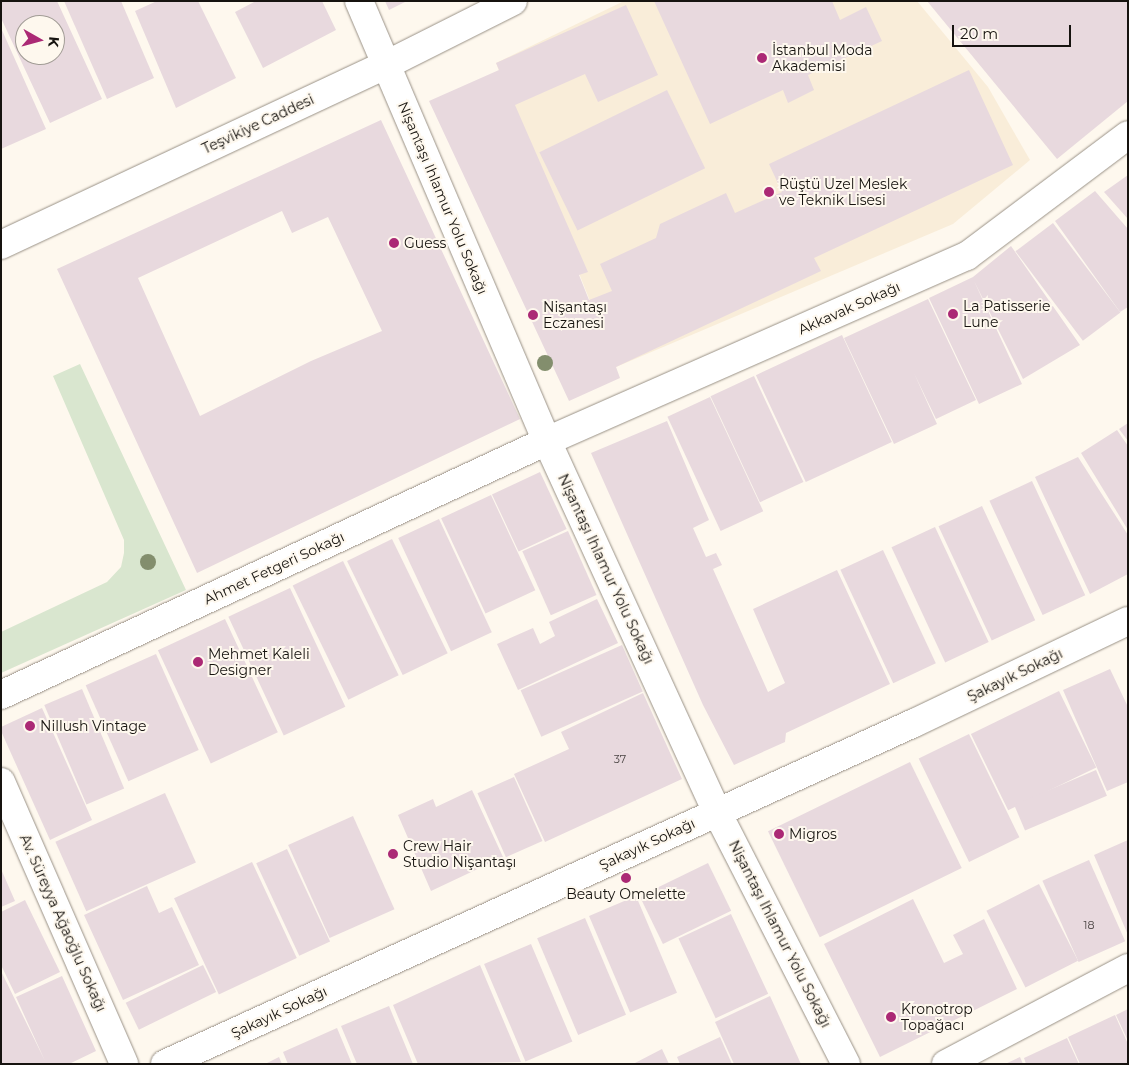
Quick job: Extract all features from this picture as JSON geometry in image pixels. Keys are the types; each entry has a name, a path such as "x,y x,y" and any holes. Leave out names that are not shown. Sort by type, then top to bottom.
{"street":[{"name":"Nişantaşı Ihlamur Yolu Sokağı","path":"359,1 547,440 717,812 846,1064"},
{"name":"Teşvikiye Caddesi","path":"1,244 386,65 513,1"},
{"name":"Akkavak Sokağı","path":"547,440 967,256 1128,136"},
{"name":"Ahmet Fetgeri Sokağı","path":"1,695 547,440"},
{"name":"Şakayık Sokağı","path":"165,1064 914,723 1128,621"},
{"name":"Av. Süreyya Ağaoğlu Sokağı","path":"1,782 124,1064"},
{"path":"946,1064 1128,968"}],"shaded area":[{"name":"Rüştü Uzel Meslek ve Teknik Lisesi","path":"624,1 917,1 988,87 1030,160 953,224 616,367 496,63"}],"green space":[{"path":"80,364 186,590 1,673 1,632 107,582 121,567 124,540 53,376"}],"building":[{"path":"1,1 57,1 63,15 15,15 15,48 1,18"},
{"path":"64,1 121,1 154,78 107,99"},
{"path":"157,1 198,1 236,78 176,108 135,11"},
{"path":"256,1 322,1 336,30 263,68 235,12"},
{"path":"385,1 407,1 389,10"},
{"name":"İstanbul Moda Akademisi","path":"654,1 832,1 840,20 866,7 882,41 808,75 814,90 788,103 783,90 710,124"},
{"path":"927,1 1128,1 1128,101 1057,159"},
{"path":"626,5 658,75 598,102 585,74 515,105 588,272 579,275 589,300 612,291 600,264 656,238 660,224 726,193 735,213 782,192 769,164 969,70 1013,165 814,258 821,271 616,367 620,378 569,401 429,101 499,70 496,63"},
{"path":"65,18 102,99 50,123 23,65 65,65"},
{"path":"1,28 15,59 15,65 17,65 46,129 1,149"},
{"path":"667,90 705,168 578,230 539,152"},
{"path":"381,120 520,419 197,573 57,269","holes":["282,211 292,233 328,217 382,331 311,361 200,416 138,278"]},
{"path":"1128,175 1128,219 1104,192"},
{"path":"1095,191 1128,229 1128,307 1120,312 1055,221"},
{"path":"1053,223 1120,312 1083,341 1015,251"},
{"path":"1011,246 1080,345 1023,379 974,281 1022,384 979,404 929,298 973,277"},
{"path":"928,299 976,400 936,419 914,373 937,424 894,444 844,338"},
{"path":"842,335 892,442 806,482 756,375"},
{"path":"754,376 803,482 760,502 710,396"},
{"path":"710,397 763,511 721,531 667,417"},
{"path":"667,421 709,520 693,528 706,557 716,553 722,565 713,569 768,692 785,683 753,609 837,570 890,684 786,733 785,742 734,765 703,705 591,453"},
{"path":"1128,423 1128,441 1119,429"},
{"path":"1117,430 1128,446 1128,530 1081,453"},
{"path":"1078,457 1128,535 1128,574 1090,594 1035,477"},
{"path":"540,472 567,529 519,551 492,494"},
{"path":"1032,481 1085,595 1043,615 989,501"},
{"path":"491,495 535,590 486,613 441,518"},
{"path":"982,506 1035,620 992,640 938,526"},
{"path":"439,519 492,632 451,651 398,538"},
{"path":"935,527 989,642 945,662 891,547"},
{"path":"568,531 596,595 551,615 522,551"},
{"path":"392,539 448,653 403,675 347,561"},
{"path":"883,550 936,663 893,683 840,570"},
{"path":"343,561 399,675 348,700 293,586"},
{"path":"290,588 345,707 284,735 228,617"},
{"path":"597,599 618,643 518,690 497,644 533,628 540,644 555,636 549,622"},
{"path":"225,619 278,732 211,764 158,650"},
{"path":"622,645 643,692 541,737 521,690"},
{"path":"156,654 199,750 128,781 86,685"},
{"path":"1110,669 1128,707 1128,782 1107,791 1063,690"},
{"path":"82,689 124,788 86,804 44,705"},
{"path":"1059,691 1096,767 1008,810 971,734"},
{"path":"643,693 682,779 545,842 514,774 569,749 561,732"},
{"path":"42,708 92,820 50,840 1,731 1,727"},
{"path":"969,734 1019,837 969,862 919,759"},
{"path":"910,762 962,868 820,937 768,831"},
{"path":"1096,770 1107,796 1025,831 1014,805"},
{"path":"514,777 542,841 506,857 477,793"},
{"path":"472,790 503,857 431,891 398,815 433,799 436,807"},
{"path":"165,793 196,862 86,911 55,842"},
{"path":"353,816 394,909 330,938 288,845"},
{"path":"1128,840 1128,935 1094,855"},
{"path":"287,849 330,941 299,956 256,863"},
{"path":"1089,860 1125,941 1079,962 1042,881"},
{"path":"252,862 297,958 219,994 174,898"},
{"path":"708,863 731,911 663,944 640,896"},
{"path":"1,869 15,901 1,907"},
{"path":"1039,884 1078,961 1025,987 986,911"},
{"path":"147,886 159,913 172,907 199,965 123,1000 84,915"},
{"path":"636,896 677,993 630,1013 589,916"},
{"path":"913,899 944,963 963,954 953,935 984,919 1017,989 880,1057 824,944"},
{"path":"25,900 60,972 15,994 1,965 1,912"},
{"path":"731,914 768,994 716,1018 678,939"},
{"path":"585,918 626,1015 578,1035 537,938"},
{"path":"531,944 572,1042 525,1062 484,964"},
{"path":"203,965 216,992 139,1030 126,1003"},
{"path":"480,965 521,1062 418,1064 393,1005"},
{"path":"1,971 45,1061 16,997 62,976 96,1051 69,1064 1,1064"},
{"path":"770,996 801,1064 734,1064 715,1022"},
{"path":"389,1006 413,1064 357,1064 341,1026"},
{"path":"1128,1009 1128,1041 1116,1015"},
{"path":"1115,1015 1128,1044 1128,1064 1080,1064 1068,1037"},
{"path":"337,1028 352,1064 288,1064 283,1052"},
{"path":"720,1037 732,1064 680,1064 677,1057"},
{"path":"1067,1038 1079,1064 1026,1064 1024,1058"},
{"path":"662,1049 669,1064 633,1064"},
{"path":"279,1057 282,1064 265,1064"},
{"path":"1020,1057 1023,1064 1005,1064"}],"place":[{"name":"İstanbul Moda Akademisi","path":"762,58"},
{"name":"Rüştü Uzel Meslek ve Teknik Lisesi","path":"769,192"},
{"name":"Guess","path":"394,243"},
{"name":"La Patisserie Lune","path":"953,314"},
{"name":"Nişantaşı Eczanesi","path":"533,315"},
{"name":"Mehmet Kaleli Designer","path":"198,662"},
{"name":"Nillush Vintage","path":"30,726"},
{"name":"Migros","path":"779,834"},
{"name":"Crew Hair Studio Nişantaşı","path":"393,854"},
{"name":"Beauty Omelette","path":"626,878"},
{"name":"Kronotrop Topağacı","path":"891,1017"}]}
